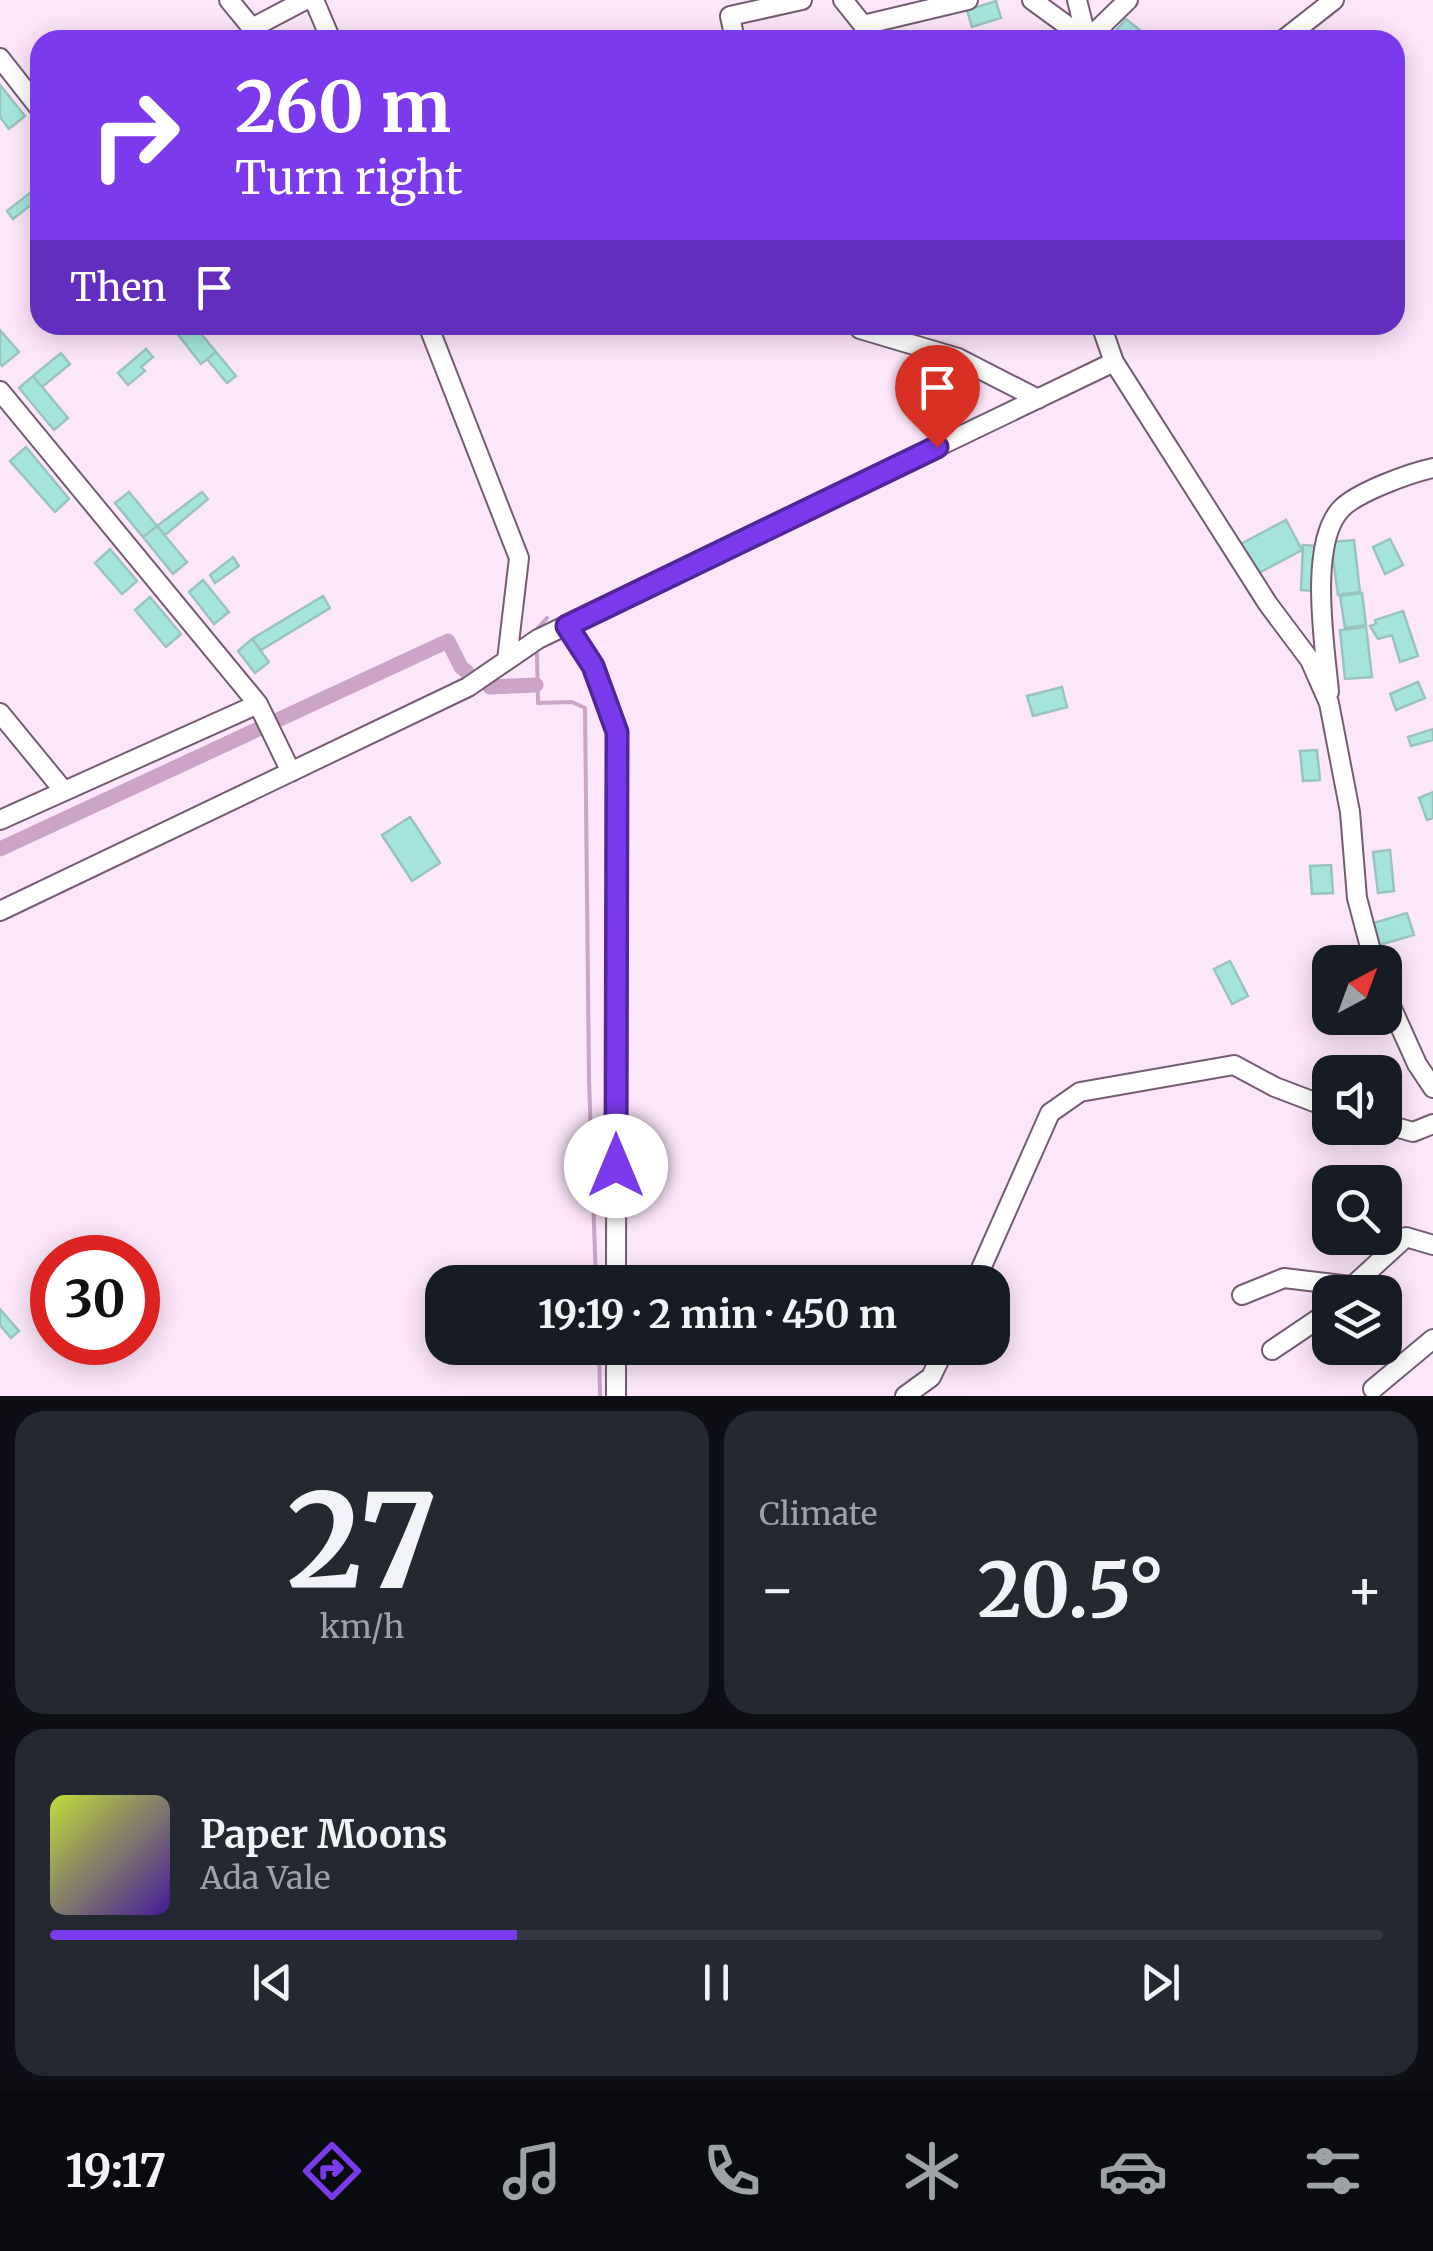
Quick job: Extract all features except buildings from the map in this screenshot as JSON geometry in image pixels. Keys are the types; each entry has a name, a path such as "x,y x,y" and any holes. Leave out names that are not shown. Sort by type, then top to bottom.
{"street":[{"path":"229,0 252,28 305,0"},
{"path":"314,0 328,30"},
{"path":"733,30 730,16 802,0"},
{"path":"844,0 863,25 968,0"},
{"path":"1032,0 1073,30"},
{"path":"1077,0 1084,30"},
{"path":"1097,30 1128,0"},
{"path":"1295,30 1334,0"},
{"path":"0,58 30,96"},
{"path":"432,335 518,558 507,660"},
{"path":"880,335 958,358 1038,398"},
{"path":"1104,335 1114,362 1268,604 1310,660 1329,703"},
{"path":"0,911 468,687 538,639 1114,362"},
{"path":"0,391 258,705 291,772"},
{"path":"1369,945 1356,898 1350,812 1329,703 1322,603 1325,541 1343,506 1407,473 1433,468"},
{"path":"567,626 593,666 617,732 616,1265"},
{"path":"0,820 258,705"},
{"path":"0,714 64,792"},
{"path":"1402,1031 1433,1088"},
{"path":"982,1265 1050,1112 1080,1092 1234,1064 1275,1087 1312,1101"},
{"path":"1402,1129 1413,1132 1433,1124"},
{"path":"1364,1275 1406,1237 1433,1244"},
{"path":"1242,1295 1284,1278 1312,1283"},
{"path":"1272,1350 1312,1322"},
{"path":"1373,1389 1433,1339"},
{"path":"616,1365 616,1396"},
{"path":"905,1396 931,1378 937,1365"}],"waterway":[{"path":"538,628 547,618"},
{"path":"0,849 448,641 467,672"},
{"path":"537,654 538,703 572,702 585,708 595,1265"},
{"path":"490,687 536,685"},
{"path":"599,1365 600,1396"}],"route":[{"path":"616,1166 617,732 593,666 567,626 937,447"}]}
